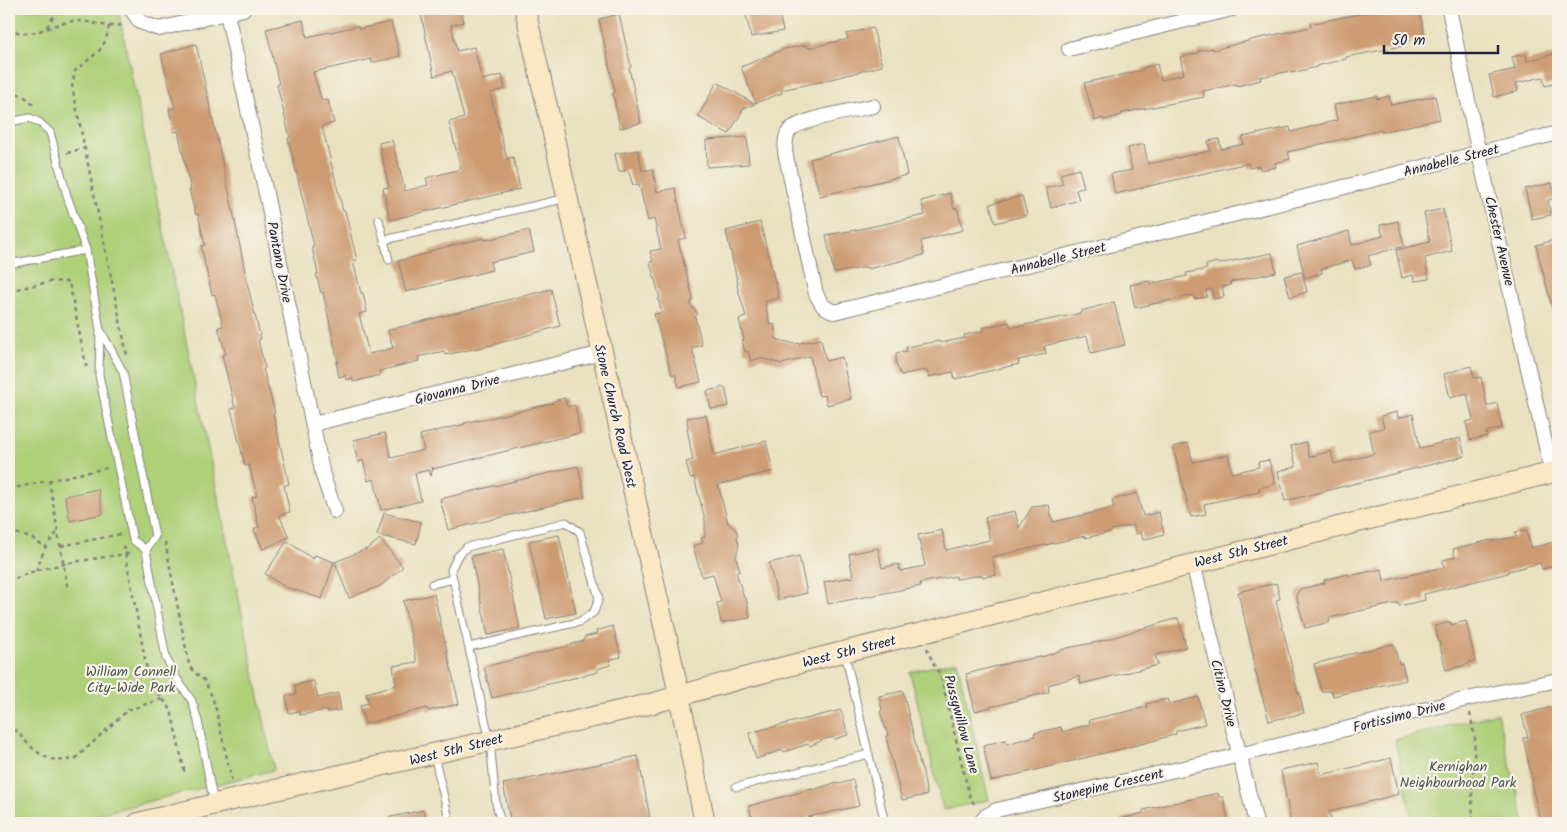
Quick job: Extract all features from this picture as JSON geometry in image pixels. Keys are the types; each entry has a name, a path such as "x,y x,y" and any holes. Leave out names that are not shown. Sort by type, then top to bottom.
{"street":[{"path":"134,13 140,22 159,29 243,9"},
{"name":"Stone Church Road West","path":"526,9 679,696 705,823"},
{"path":"1070,49 1232,9"},
{"name":"Chester Avenue","path":"1449,9 1480,154 1555,472"},
{"name":"Pantano Drive","path":"227,13 326,486 335,511"},
{"name":"Annabelle Street","path":"873,106 803,123 789,131 785,142 785,152 816,294 823,306 834,312 1480,154 1558,133"},
{"name":"Giovanna Drive","path":"313,424 602,353"},
{"name":"West 5th Street","path":"138,823 214,804 434,755 490,740 654,704 844,651 922,633 1555,472"},
{"name":"Citino Drive","path":"1193,563 1256,823"},
{"name":"Fortissimo Drive","path":"1240,754 1467,699 1558,680"},
{"name":"Stonepine Crescent","path":"983,820 997,810 1240,754"}],"lane":[{"path":"9,122 30,118 40,123 50,132 86,250 100,330 98,375 133,540 146,550 166,658 192,701 198,721 214,804"},
{"path":"384,240 567,198"},
{"path":"379,220 389,260"},
{"path":"9,264 86,250"},
{"path":"100,330 123,372 155,536 146,550"},
{"path":"469,647 579,622 594,612 599,598 580,532 566,522 467,547 457,557 451,570 490,740 496,804 500,823"},
{"path":"432,584 453,579"},
{"path":"844,651 885,823"},
{"path":"736,787 869,754"},
{"path":"434,755 450,823"}],"path":[{"path":"46,28 56,9"},
{"path":"9,26 13,31 24,35 69,21 85,21 114,26 125,24 134,13"},
{"path":"9,92 20,94 32,104 40,123"},
{"path":"56,155 85,148"},
{"path":"9,489 108,468"},
{"path":"49,480 68,591"},
{"path":"9,531 34,538 46,548"},
{"path":"36,571 46,548 58,531"},
{"path":"61,546 121,534"},
{"path":"9,583 14,578 36,571 165,545"},
{"name":"Pussywillow Lane","path":"922,633 932,661 941,677 970,798 983,820"},
{"path":"9,723 40,755 53,760 69,760 76,758 128,710 162,699"},
{"path":"1467,699 1475,739 1472,796 1473,823"}],"green space":[{"name":"William Connell City-Wide Park","path":"9,9 118,9 274,770 63,823 9,823"},
{"path":"957,661 989,800 943,810 910,672"},
{"name":"Kernighan Neighbourhood Park","path":"1497,713 1525,823 1413,823 1395,740"}],"building":[{"path":"420,9 460,9 464,22 451,25 457,51 474,47 482,80 502,75 505,89 490,93 507,159 513,157 520,189 390,220 383,188 389,187 379,143 392,140 405,191 428,185 426,178 461,169 449,122 464,118 452,71 434,76"},
{"path":"778,9 783,31 751,37 746,15"},
{"path":"1385,9 1419,9 1425,37 1401,42 1402,46 1346,57 1346,59 1317,67 1260,77 1261,80 1237,86 1237,84 1203,91 1204,97 1122,113 1122,115 1095,121 1084,83 1143,70 1143,68 1157,64 1161,80 1184,74 1180,57 1199,53 1198,51 1213,48 1213,50 1311,27 1310,24"},
{"path":"619,14 641,123 620,128 613,93 615,92 599,19"},
{"path":"303,20 307,37 358,26 359,29 391,22 400,56 372,63 371,59 313,72 322,101 328,100 334,123 322,126 357,260 353,261 367,312 359,314 369,354 393,348 388,330 551,289 560,326 492,345 445,355 444,351 418,357 419,361 379,371 380,375 353,382 353,378 346,380 345,375 339,377 336,362 338,362 323,292 321,293 316,274 318,274 312,247 314,246 288,138 290,138 266,29"},
{"path":"873,28 882,66 781,90 782,93 756,103 741,67 784,49 807,45 808,48 848,39 846,34"},
{"path":"196,44 248,287 261,339 258,340 265,368 263,369 275,413 273,413 289,484 284,486 290,512 279,515 289,537 263,549 254,529 259,527 252,497 257,496 249,465 245,466 231,409 235,408 222,355 226,354 218,327 223,326 215,294 212,295 201,246 205,245 198,214 196,215 189,190 191,190 178,131 174,132 169,109 175,108 161,54"},
{"path":"1558,53 1558,83 1545,86 1543,77 1516,83 1518,91 1494,97 1489,75 1515,69 1512,57 1526,54 1527,61"},
{"path":"717,82 755,104 744,108 729,134 698,117"},
{"path":"1376,96 1377,99 1389,96 1391,105 1435,96 1440,119 1381,132 1381,130 1288,152 1290,159 1275,163 1276,167 1261,170 1259,166 1249,168 1248,163 1115,194 1111,174 1132,170 1128,148 1144,144 1148,164 1210,151 1208,141 1219,139 1221,149 1244,144 1242,137 1290,127 1291,132 1337,120 1334,105"},
{"path":"899,136 907,175 820,196 810,159"},
{"path":"747,137 749,164 707,167 706,140"},
{"path":"638,150 642,171 653,169 657,192 675,188 686,238 678,240 693,299 690,305 698,314 695,317 702,345 692,348 701,382 679,387 675,374 672,375 654,314 662,313 650,262 653,261 650,251 661,249 654,219 648,221 639,184 633,185 628,170 619,172 615,154"},
{"path":"1079,169 1084,187 1076,190 1079,200 1051,208 1046,188 1063,184 1060,174"},
{"path":"1552,183 1555,198 1548,200 1551,215 1532,219 1525,189"},
{"path":"950,193 954,209 957,208 963,230 921,241 924,255 868,269 867,267 834,273 826,235 925,215 921,201"},
{"path":"1022,196 1027,215 995,223 990,204"},
{"path":"1443,209 1452,251 1425,258 1429,279 1414,281 1413,275 1402,278 1396,250 1430,242 1424,213"},
{"path":"1398,221 1404,246 1368,256 1371,265 1355,269 1352,260 1321,269 1322,273 1305,278 1297,246 1349,231 1352,245 1383,236 1380,225"},
{"path":"760,222 779,298 765,302 770,325 774,324 776,339 795,344 821,339 826,361 842,357 851,399 827,405 825,395 819,396 810,356 782,364 760,358 751,361 748,351 745,352 739,319 746,317 737,285 726,231"},
{"path":"529,230 534,252 490,262 492,270 406,292 398,261 462,243"},
{"path":"1558,239 1558,314 1554,315 1536,245"},
{"path":"1272,253 1276,272 1230,282 1231,285 1222,287 1224,297 1214,299 1212,289 1206,290 1207,297 1194,299 1194,295 1135,308 1130,285 1149,281 1150,284 1187,276 1186,273 1207,269 1206,265 1217,262 1218,264"},
{"path":"1302,272 1307,292 1290,297 1284,276"},
{"path":"1114,302 1125,345 1091,353 1087,336 1044,346 1046,354 1018,360 1019,364 955,379 953,372 929,377 927,371 924,370 901,375 896,364 896,353 907,351 906,347 965,338 964,335 983,331 982,328 1009,322 1011,328 1081,313 1081,311"},
{"path":"1471,366 1474,378 1481,377 1487,406 1497,403 1502,428 1486,432 1487,436 1470,440 1466,422 1473,420 1467,393 1450,398 1444,374"},
{"path":"725,387 729,406 711,409 707,391"},
{"path":"565,398 567,407 575,405 580,433 433,469 433,467 431,476 429,470 415,473 421,501 381,510 374,479 368,481 363,460 358,462 353,440 385,433 391,458 424,450 420,435 553,403 553,401"},
{"path":"1397,412 1398,418 1413,414 1420,448 1460,438 1465,456 1285,501 1278,471 1296,467 1291,446 1306,442 1309,457 1331,451 1334,464 1374,454 1369,431 1384,428 1381,416"},
{"path":"706,415 714,455 766,441 773,471 718,485 728,523 736,530 738,535 739,545 736,557 740,571 736,572 744,598 746,598 750,618 721,623 717,603 721,602 713,574 702,577 693,546 703,543 701,538 705,537 705,519 694,477 690,478 686,462 693,460 687,418"},
{"path":"1188,443 1193,462 1228,455 1232,473 1259,467 1258,462 1269,460 1275,484 1259,488 1259,492 1204,504 1206,514 1191,517 1173,447"},
{"path":"578,466 585,497 448,530 440,499"},
{"path":"98,489 103,514 70,521 65,496"},
{"path":"1137,493 1143,516 1159,512 1164,534 1143,540 1141,532 1136,534 1133,525 1085,538 1085,536 992,557 996,575 956,579 956,576 920,583 921,586 828,604 824,582 853,577 849,554 878,548 882,568 899,564 900,571 925,566 918,535 942,530 946,550 990,540 985,517 1015,511 1019,528 1032,507 1049,505 1053,522 1114,508 1112,500"},
{"path":"384,513 421,522 416,544 377,535"},
{"path":"1526,530 1531,548 1558,541 1558,565 1542,569 1540,563 1424,594 1425,600 1399,606 1398,603 1329,618 1330,622 1305,628 1296,595 1300,589 1325,583 1324,580 1348,574 1349,576 1382,569 1384,581 1444,567 1443,560 1455,557 1453,549 1491,540 1516,537 1515,532"},
{"path":"559,535 576,613 546,619 529,541"},
{"path":"380,539 403,567 380,586 349,598 335,562 369,548"},
{"path":"287,541 313,559 315,555 334,562 322,599 288,589 265,574"},
{"path":"503,549 520,628 488,635 471,556"},
{"path":"799,556 807,593 778,600 769,563"},
{"path":"1276,583 1280,599 1276,600 1304,713 1269,721 1255,670 1254,658 1238,592"},
{"path":"434,594 459,704 428,711 427,708 365,724 360,705 369,703 366,693 396,685 393,666 417,662 403,601"},
{"path":"1178,618 1186,647 1155,655 1158,665 1081,684 1079,676 1048,685 1049,692 975,711 966,674 1098,642"},
{"path":"1466,621 1475,661 1446,670 1435,626 1451,622 1451,625"},
{"path":"613,626 621,657 609,660 610,665 597,669 598,672 492,698 484,667 572,645 584,641 584,637 597,634 596,631"},
{"path":"1394,644 1399,664 1402,663 1406,680 1333,696 1332,691 1321,691 1314,664"},
{"path":"314,681 318,698 338,693 341,710 327,712 327,710 300,715 299,711 289,713 286,696 296,694 295,685"},
{"path":"903,691 927,795 902,800 886,737 888,735 880,712 882,710 879,696"},
{"path":"1198,697 1205,724 1176,731 1176,734 1149,742 991,781 983,745 1006,740 1007,744 1035,736 1034,733 1061,727 1062,732 1090,724 1089,720 1147,707 1146,704 1167,699 1169,704"},
{"path":"1555,706 1558,720 1558,820 1541,823 1523,738 1528,737 1522,715"},
{"path":"841,710 848,735 835,739 833,737 825,739 810,746 808,744 784,752 782,750 756,759 749,733"},
{"path":"638,756 651,823 511,823 503,784"},
{"path":"1391,758 1399,794 1329,812 1332,823 1291,823 1281,770 1318,762 1321,775"},
{"path":"853,780 859,806 808,817 808,819 790,823 753,823 749,806 837,782 839,784"},
{"path":"1218,793 1219,797 1223,797 1229,823 1121,823 1121,819 1143,813 1143,810"},
{"path":"423,810 426,823 387,823 387,818"}]}
